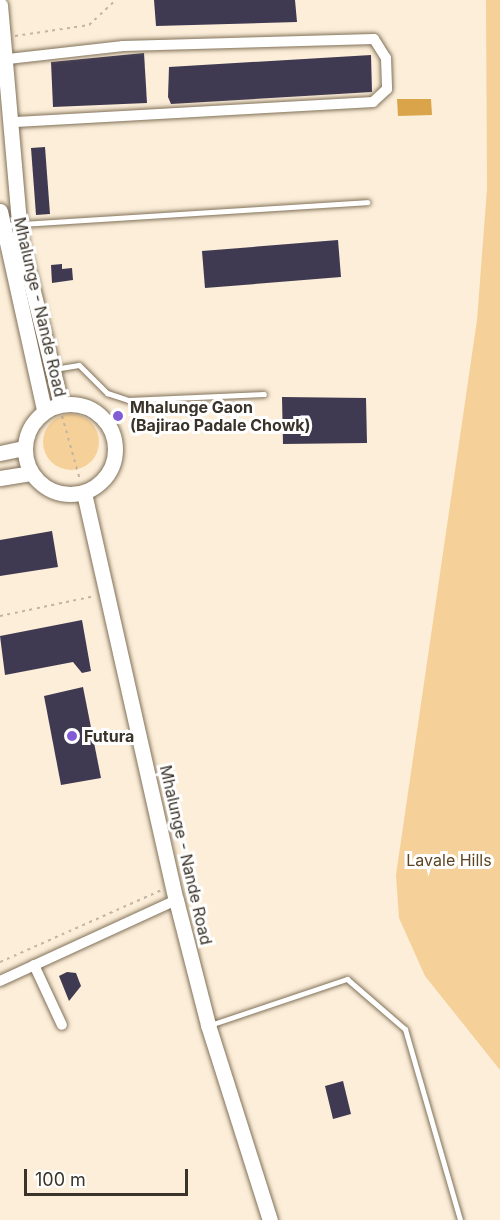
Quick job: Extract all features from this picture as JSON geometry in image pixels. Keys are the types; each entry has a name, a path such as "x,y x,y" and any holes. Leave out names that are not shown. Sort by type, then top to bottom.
{"main road":[{"name":"Mhalunge - Nande Road","path":"0,5 8,59 19,223 61,405"},
{"name":"Mhalunge - Nande Road","path":"1,218 44,410"},
{"path":"61,405 91,409 113,438 108,475 84,493 54,492 31,473 24,448 44,410 61,405"},
{"path":"0,453 24,448"},
{"path":"0,478 31,473"},
{"name":"Mhalunge - Nande Road","path":"84,493 109,592 175,892 208,1025 270,1220"}],"street":[{"path":"8,59 123,46 374,39 386,58 387,89 374,102 12,122"},
{"path":"0,981 175,892"},
{"path":"34,965 62,1025"}],"lane":[{"path":"1,218 19,223 367,202"},
{"path":"53,369 79,365 107,393 128,400 264,394"},
{"path":"208,1025 347,979 405,1029 460,1220"}],"path":[{"path":"6,38 89,25 116,0"},
{"path":"61,405 84,493"},
{"path":"0,616 109,592"},
{"path":"0,962 175,892"}],"green space":[{"name":"Lavale Hills","path":"486,0 500,0 500,1070 425,976 399,918 396,875 477,320 487,189"},
{"path":"65,414 77,414 91,422 99,436 97,453 91,462 77,470 65,470 48,458 43,448 43,436 55,419"}],"shaded area":[{"path":"397,99 431,99 432,115 398,116"}],"building":[{"path":"154,0 295,0 297,22 156,26"},
{"path":"144,53 147,103 53,107 51,62"},
{"path":"371,55 372,92 171,104 168,97 169,67"},
{"path":"45,147 50,214 36,215 31,148"},
{"path":"338,240 341,277 205,288 202,251"},
{"path":"62,264 62,269 72,268 73,280 52,283 51,265"},
{"path":"282,397 366,398 367,443 283,444"},
{"path":"52,531 58,567 0,576 0,540"},
{"path":"82,620 91,671 82,673 73,662 5,675 0,636"},
{"name":"Futura","path":"83,687 101,778 61,785 44,696"},
{"path":"67,972 76,973 81,986 69,1001 59,976"},
{"path":"343,1081 351,1114 333,1119 325,1086"}],"place":[{"name":"Mhalunge Gaon (Bajirao Padale Chowk)","path":"118,416"},
{"name":"Futura","path":"72,736"}]}
